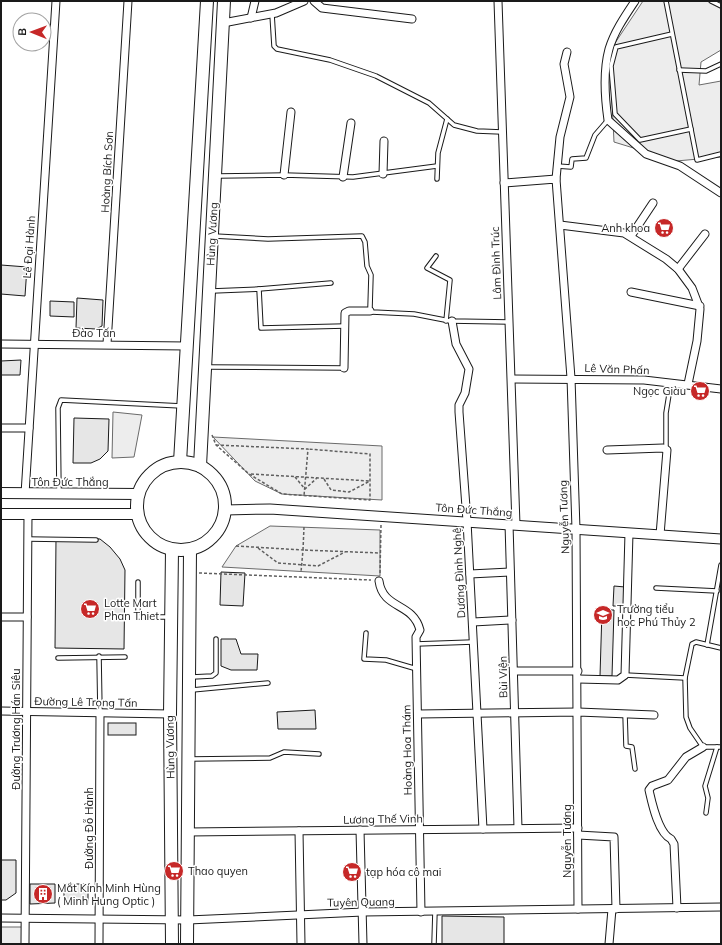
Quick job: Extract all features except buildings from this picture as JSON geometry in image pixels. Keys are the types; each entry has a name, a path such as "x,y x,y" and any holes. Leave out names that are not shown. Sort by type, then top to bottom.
{"main road":[{"name":"Hùng Vương","path":"180,462 207,1"},
{"name":"Hùng Vương","path":"200,466 224,1"},
{"path":"196,176 215,176"},
{"path":"180,462 200,466 211,474 220,484 224,497 225,510 222,524 214,536 203,545 190,550 172,550 160,545 149,537 142,527 138,514 139,494 143,484 159,468 180,462"},
{"name":"Tôn Đức Thắng","path":"1,494 139,494"},
{"path":"1,514 138,514"},
{"name":"Hùng Vương","path":"172,550 170,714 172,944"},
{"name":"Hùng Vương","path":"187,944 190,550"}],"street":[{"name":"Lê Đại Hành","path":"25,494 56,1"},
{"name":"Hoàng Bích Sơn","path":"108,344 128,1"},
{"path":"251,18 255,1"},
{"path":"223,23 272,14 304,1"},
{"path":"314,1 322,8 412,19"},
{"name":"Lâm Đình Trúc","path":"498,1 512,379 513,525"},
{"path":"635,1 618,28 609,50 606,69 608,120 646,154 680,166 721,193"},
{"name":"Nguyễn Tương","path":"567,52 564,64 570,97 560,137 556,179 571,378 576,529 578,671 578,909"},
{"path":"284,175 290,112"},
{"path":"343,177 351,122"},
{"path":"383,174 384,141"},
{"path":"504,183 556,179"},
{"path":"631,236 653,203"},
{"path":"560,225 616,232 631,236 678,270 692,288 700,306 697,341 688,384"},
{"path":"678,270 705,234"},
{"path":"631,292 700,306"},
{"path":"344,368 344,326 346,312 370,311"},
{"name":"Dương Đình Nghệ","path":"449,321 456,344 469,369 465,393 459,405 459,412 473,622 483,829"},
{"name":"Đào Tấn","path":"1,344 187,346"},
{"name":"Lê Văn Phấn","path":"512,379 571,378 644,380 688,384 721,390"},
{"path":"1,428 29,428"},
{"path":"607,450 666,449 668,451 660,535"},
{"name":"Tôn Đức Thắng","path":"225,510 270,509 721,538"},
{"name":"Đường Trương Hán Siêu","path":"25,944 28,514"},
{"name":"Bùi Viện","path":"513,525 510,572 518,828"},
{"path":"578,679 618,680 625,675 629,533"},
{"path":"470,574 510,572"},
{"name":"Hoàng Hoa Thám","path":"380,581 381,592 389,600 408,611 419,623 420,630 416,636 416,644 421,912"},
{"path":"1,617 27,617"},
{"path":"473,622 512,620"},
{"path":"514,671 578,671"},
{"name":"Đường Lê Trọng Tấn","path":"1,712 170,714"},
{"path":"418,714 578,712 654,715"},
{"name":"Đường Đỗ Hành","path":"99,944 100,713"},
{"path":"677,908 674,844 671,838 666,836 657,817 649,790 652,786 668,780 686,757 703,747"},
{"name":"Lương Thế Vinh","path":"188,832 518,828 578,831 614,837 614,909"},
{"path":"360,830 363,944"},
{"path":"299,831 301,944"},
{"name":"Tuyên Quang","path":"1,918 188,920 363,912 721,908"},
{"path":"609,944 614,909"}],"lane":[{"path":"666,1 697,160 721,154"},
{"path":"711,1 721,6"},
{"path":"272,14 275,48 330,60 376,76 429,103 454,125 477,131 502,132"},
{"path":"672,34 616,47 611,66 615,114 640,140 691,129"},
{"path":"679,70 706,71 721,64"},
{"path":"437,179 438,153 448,119"},
{"path":"557,166 571,167 572,159 586,158 595,135 608,120"},
{"path":"215,176 284,175 343,177 383,174 410,168 437,166"},
{"path":"212,236 268,239 362,236 365,242 367,266 371,275 370,311 375,313 414,314 449,321 510,322"},
{"path":"436,256 427,268 450,280 449,321"},
{"path":"209,291 259,289 331,283"},
{"path":"259,289 261,328 344,326"},
{"path":"205,368 344,368"},
{"path":"666,449 666,413 671,382"},
{"path":"58,494 58,408 61,400 184,406"},
{"path":"28,539 96,540"},
{"path":"708,645 721,565"},
{"path":"138,582 138,617 171,617"},
{"path":"656,588 717,591"},
{"path":"366,633 364,659 386,660 417,669"},
{"path":"189,677 212,676 216,673 216,638"},
{"path":"416,644 474,642"},
{"path":"706,813 708,798 705,786 719,747 703,747 688,722 684,699 684,678 692,644 696,642 721,648"},
{"path":"99,656 100,713"},
{"path":"58,658 99,656 125,657"},
{"path":"625,675 684,678"},
{"path":"189,690 268,683"},
{"path":"625,714 626,746 632,747 634,769"},
{"path":"188,759 270,758 284,752 319,754"},
{"path":"434,944 435,911"}],"path":[{"path":"210,431 216,445 249,474 282,494 370,500 370,454 308,449 216,445"},
{"path":"304,496 308,449"},
{"path":"249,474 370,481"},
{"path":"295,477 305,489"},
{"path":"305,489 318,478"},
{"path":"324,478 331,490 349,492 370,481"},
{"path":"190,573 380,581 381,516"},
{"path":"301,572 304,527"},
{"path":"236,546 380,553"},
{"path":"258,548 278,563 318,566 347,552"}],"shaded area":[{"path":"643,1 721,1 721,50 701,62 699,85 721,81 721,157 676,161 614,142 610,62 615,43"},
{"path":"113,412 142,415 134,457 112,458"},
{"path":"213,437 382,446 382,500 282,494 255,481"},
{"path":"270,526 380,530 380,576 222,567 236,546"},
{"path":"1,927 23,927 23,944 1,944"}],"place":[{"name":"Anh khoa","path":"664,228"},
{"name":"Ngọc Giàu","path":"700,391"},
{"name":"Lotte Mart Phan Thiet","path":"90,609"},
{"name":"Trường tiểu học Phú Thủy 2","path":"603,615"},
{"name":"Thao quyen","path":"174,871"},
{"name":"tạp hóa cô mai","path":"352,872"},
{"name":"Mắt Kính Minh Hùng ( Minh Hung Optic )","path":"43,894"}]}
